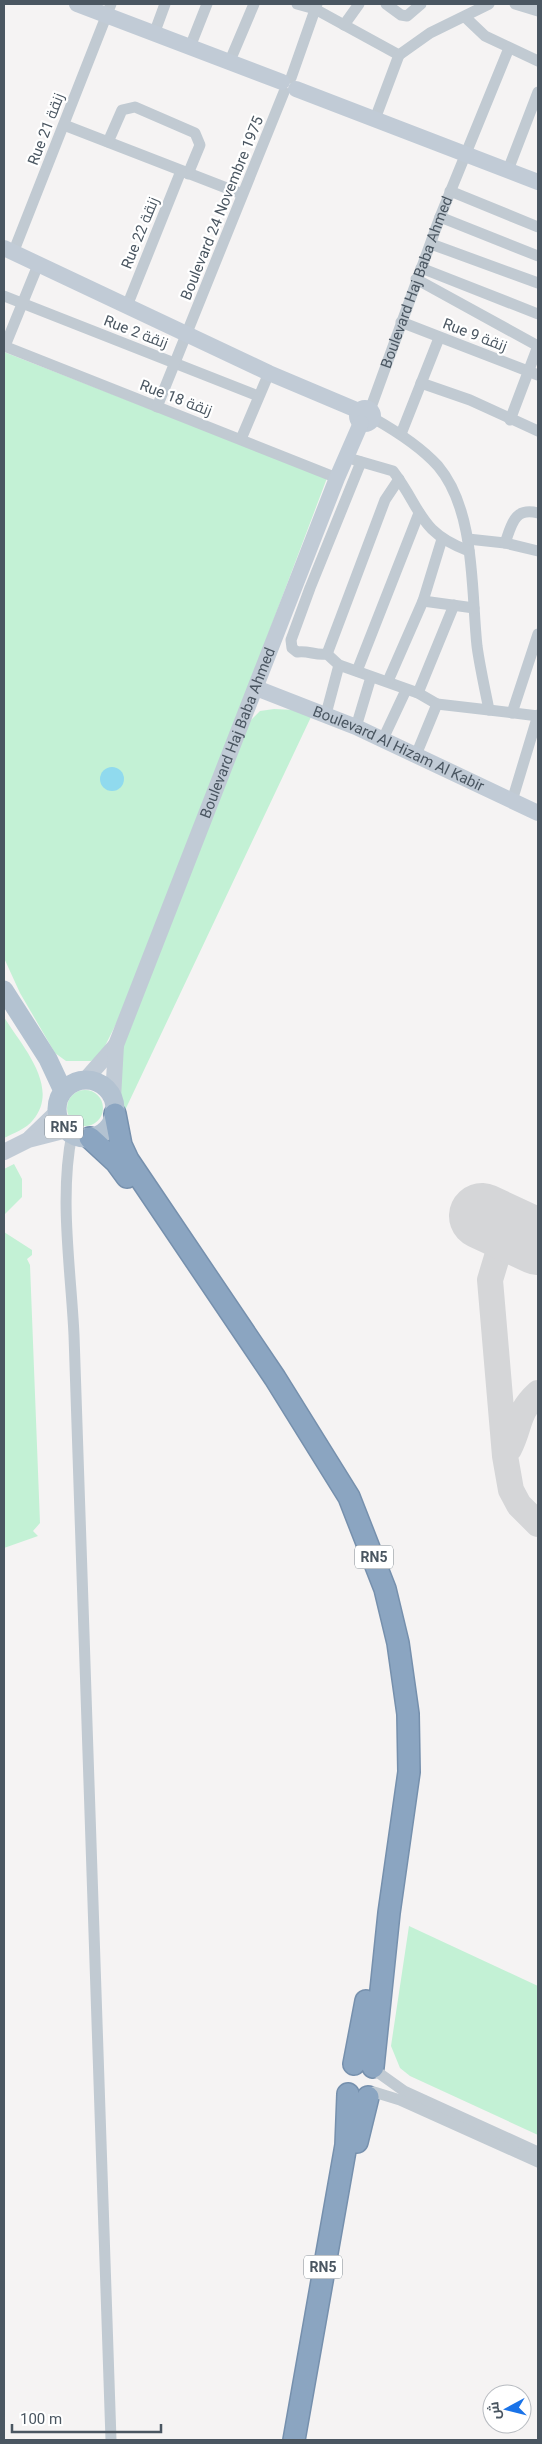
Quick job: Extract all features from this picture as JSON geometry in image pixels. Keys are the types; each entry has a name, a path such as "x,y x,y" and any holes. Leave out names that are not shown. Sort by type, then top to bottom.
{"highway":[{"name":"RN5","path":"114,1106 121,1145 128,1160 275,1378 349,1497 385,1589 398,1643 408,1714 409,1772 368,2068"},
{"name":"RN5","path":"78,1135 116,1162 290,1426 342,1509 367,1569 384,1632 392,1675 397,1731 389,1833 362,2027 368,2068 379,2080 363,2094 346,2145 294,2440"},
{"name":"RN5","path":"363,2094 344,2085 344,2075 368,2068"},
{"name":"RN5","path":"306,2440 363,2094"}],"main road":[{"path":"4,990 48,1059 63,1092 68,1086 83,1080"},
{"path":"48,1059 83,1080 102,1084 114,1106"},
{"name":"RN5","path":"63,1092 58,1101 57,1112 62,1125 78,1135 106,1130 114,1106"}],"street":[{"path":"77,4 109,9 154,34 538,182"},
{"path":"154,34 166,4"},
{"path":"190,48 207,4"},
{"path":"229,63 254,4"},
{"path":"297,4 316,6 344,25 399,55"},
{"path":"344,25 359,4"},
{"path":"386,4 401,15 407,16 421,4"},
{"path":"376,119 399,55 430,33 489,4"},
{"path":"515,4 538,11"},
{"name":"Boulevard 24 Novembre 1975","path":"157,407 188,335 242,194 288,85 316,6"},
{"name":"Rue 21 زنقة","path":"8,251 64,125 109,9"},
{"path":"465,17 485,36 538,61"},
{"name":"Boulevard Haj Baba Ahmed","path":"116,1045 337,478 354,460 366,416 440,217 509,48"},
{"path":"508,170 538,92"},
{"name":"Rue 22 زنقة","path":"108,142 122,110 135,107 195,133 200,144 185,172 127,306"},
{"path":"64,125 242,194"},
{"path":"450,191 538,227"},
{"path":"440,217 538,256"},
{"path":"431,244 538,284"},
{"path":"8,251 269,373 366,416 400,434 438,466 448,482 466,528 478,648 489,710"},
{"path":"4,346 38,265"},
{"path":"419,274 538,314"},
{"path":"419,274 538,346 533,373 510,420"},
{"name":"Rue 2 زنقة","path":"4,296 258,396"},
{"name":"Rue 9 زنقة","path":"401,322 533,373"},
{"path":"400,434 439,338"},
{"name":"Rue 18 زنقة","path":"4,346 337,478"},
{"path":"241,439 269,373"},
{"path":"421,383 470,400 510,420 538,431"},
{"path":"327,654 319,656 306,651 297,652 292,648 291,640 354,460 393,471 434,534 442,539 469,545 505,543 538,550"},
{"path":"327,654 385,500 399,478"},
{"path":"505,543 513,521 518,514 525,511 538,514"},
{"path":"357,672 419,513"},
{"path":"388,681 423,601 442,539"},
{"path":"423,601 474,608"},
{"path":"418,693 454,605"},
{"path":"512,713 538,634"},
{"path":"327,654 339,665 388,681 406,690 418,693 437,704 538,716 512,800"},
{"path":"326,714 339,665"},
{"path":"356,727 371,677"},
{"name":"Boulevard Al Hizam Al Kabir","path":"256,688 356,727 538,813"},
{"path":"383,739 406,690"},
{"path":"416,755 437,704"},
{"path":"83,1080 116,1045"},
{"path":"114,1106 116,1045"},
{"path":"4,1152 28,1140 57,1112"},
{"path":"28,1140 78,1135 67,1160 96,1944 111,2440"},
{"path":"368,2068 404,2091 538,2152"},
{"path":"363,2094 400,2100 538,2162"}],"green space":[{"path":"4,352 327,478 237,717 120,1016 101,1054 91,1061 66,1061 55,1053 20,993 4,958"},
{"path":"274,709 295,710 311,717 119,1123 119,1056 247,724 260,711"},
{"path":"4,1017 28,1053 41,1080 43,1094 40,1107 33,1120 23,1128 4,1138"},
{"path":"85,1090 92,1091 98,1095 102,1101 102,1115 98,1121 92,1125 85,1126 78,1125 72,1121 68,1115 67,1108 68,1101 72,1095 78,1091"},
{"path":"14,1164 22,1179 22,1197 4,1215 4,1169"},
{"path":"4,1232 32,1250 32,1255 27,1259 30,1265 40,1523 33,1531 38,1536 4,1548"},
{"path":"409,1926 538,1986 538,2135 410,2076 400,2068 391,2046"}],"water":[{"path":"112,767 120,771 124,779 120,787 112,791 104,787 100,779 104,771"}],"taxiway":[{"path":"506,1227 490,1280 505,1456 511,1490 519,1505 538,1524"},
{"path":"509,1449 522,1413 538,1393"}],"runway":[{"path":"482,1216 538,1242"}]}
